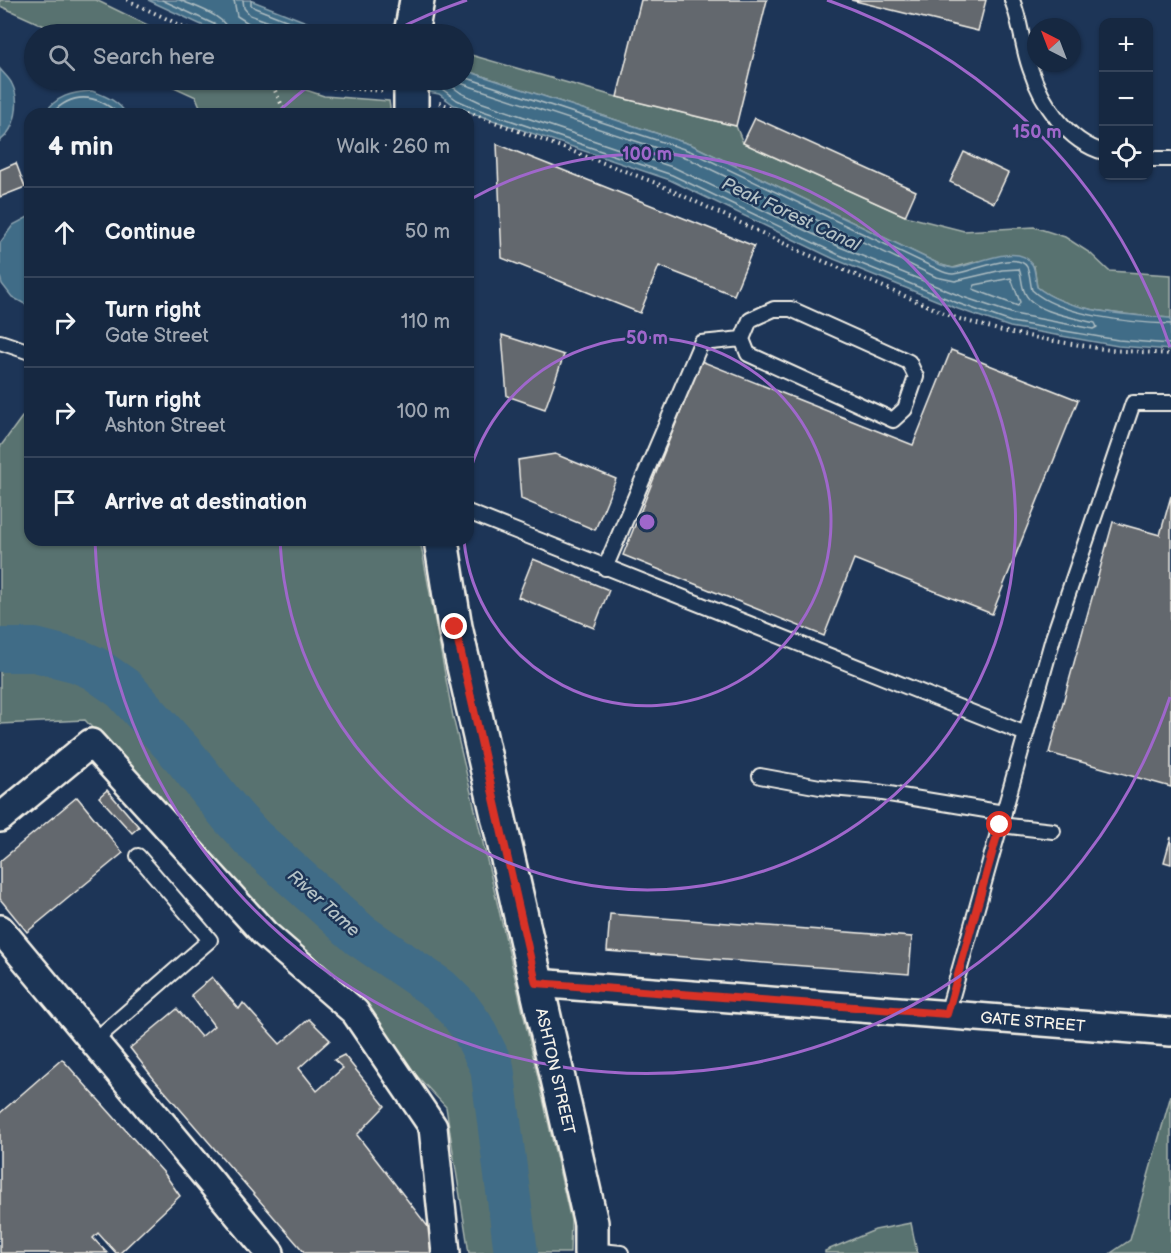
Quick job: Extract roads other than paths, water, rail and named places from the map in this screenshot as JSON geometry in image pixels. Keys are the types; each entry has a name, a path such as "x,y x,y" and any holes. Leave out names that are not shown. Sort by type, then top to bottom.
{"main road":[{"path":"413,24 417,0"},
{"path":"411,90 411,108"},
{"name":"ASHTON STREET","path":"442,546 455,627 591,1223 601,1252"}],"street":[{"path":"0,818 91,743 265,934 355,1012 433,1127 446,1253"},
{"path":"0,929 270,1253"},
{"name":"GATE STREET","path":"536,983 1171,1032"}],"lane":[{"path":"1012,0 1030,68 1044,99 1076,138 1099,150"},
{"path":"1153,159 1171,159"},
{"path":"774,309 791,309 909,362 916,377 905,409 893,420 748,354 742,339 750,320 774,309"},
{"path":"605,568 701,343 742,339"},
{"path":"0,342 24,350"},
{"path":"947,1014 1053,638 1133,403 1171,403"},
{"path":"474,514 1026,734"},
{"path":"760,776 820,787 877,792 1053,831"},
{"path":"94,1041 210,940 138,856"}],"water":[{"path":"148,0 250,0 311,24 200,24"},
{"path":"0,69 15,91 16,107 10,130 0,141"},
{"name":"Peak Forest Canal","path":"474,73 692,145 941,265 955,268 1007,255 1026,258 1033,266 1037,287 1050,296 1101,311 1171,318 1171,350 1118,346 1010,327 958,309 834,259 670,180 475,114 474,108 461,108 439,94 418,90 474,90"},
{"path":"92,91 116,102 122,108 49,108 59,99 78,92"},
{"path":"24,219 24,304 12,297 2,284 0,277 0,243 13,225"}],"waterway":[{"name":"River Tame","path":"0,650 35,650 78,661 94,668 124,689 254,840 360,935 440,990 459,1009 472,1027 492,1067 516,1253"}]}
